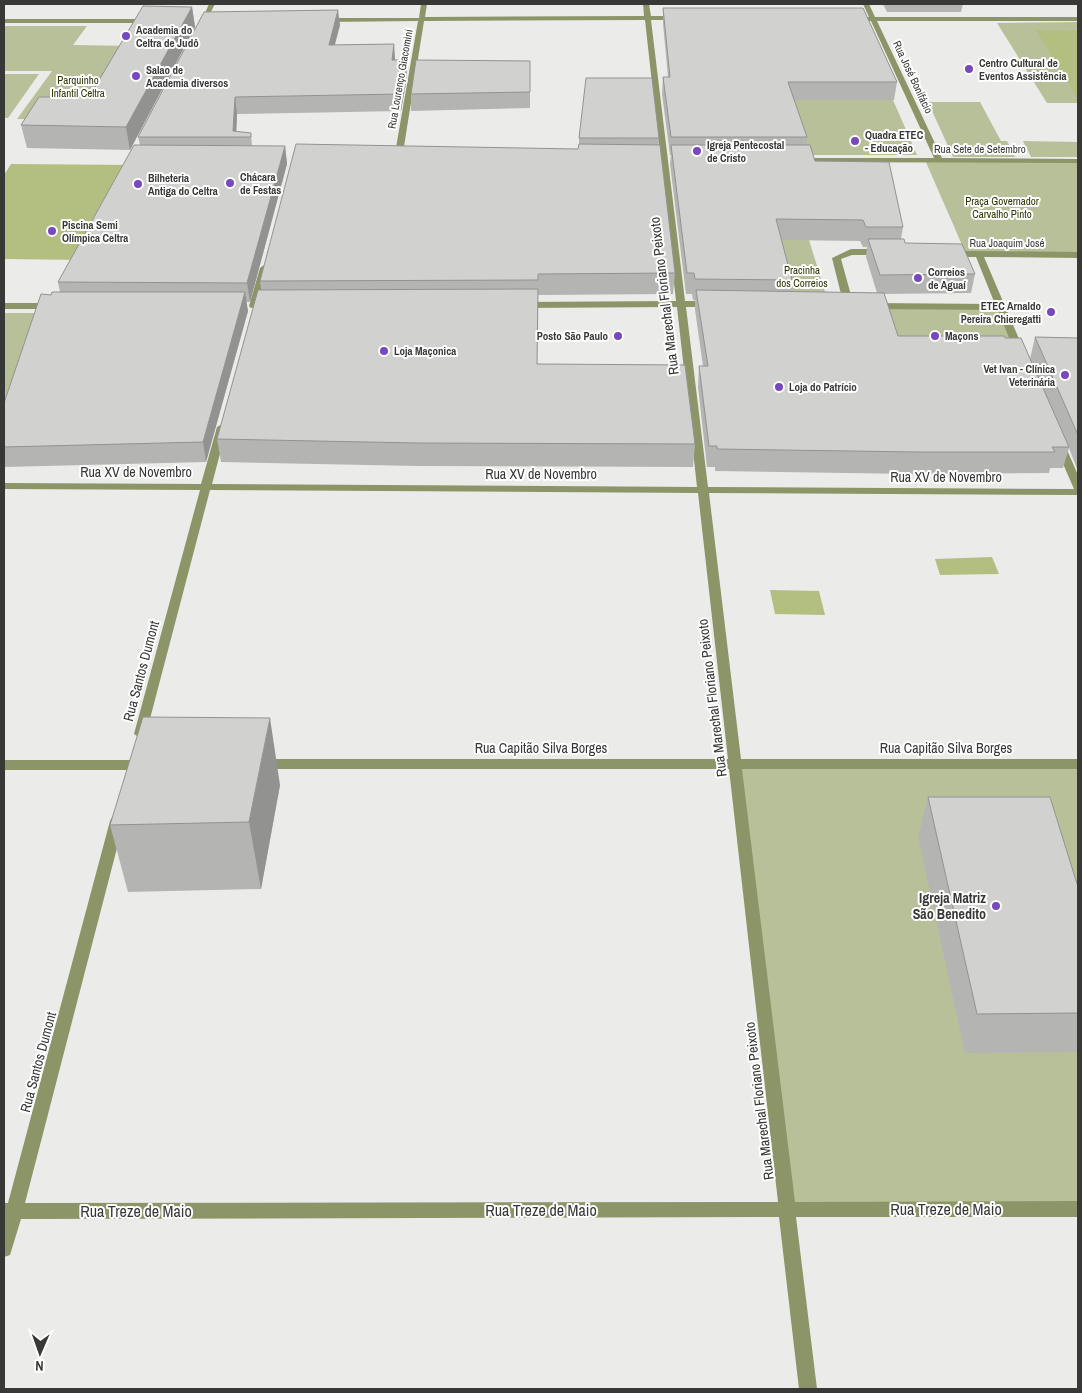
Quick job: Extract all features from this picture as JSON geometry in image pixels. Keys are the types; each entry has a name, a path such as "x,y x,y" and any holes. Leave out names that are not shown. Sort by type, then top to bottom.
{"street":[{"path":"195,37 212,4"},
{"name":"Rua Lourenço Giacomini","path":"398,158 424,4"},
{"name":"Rua Marechal Floriano Peixoto","path":"646,4 808,1389"},
{"name":"Rua José Bonifácio","path":"866,4 939,160"},
{"path":"312,20 687,18"},
{"path":"843,19 1078,19"},
{"path":"4,21 164,20"},
{"path":"194,20 213,20"},
{"path":"388,159 408,159"},
{"name":"Rua Sete de Setembro","path":"787,160 1078,161"},
{"path":"253,310 269,252"},
{"path":"850,306 836,258 851,252 890,253"},
{"name":"Rua Joaquim José","path":"938,253 1078,255"},
{"path":"979,254 1025,365"},
{"path":"507,305 720,305"},
{"path":"4,306 64,306"},
{"path":"840,306 1001,307"},
{"name":"Rua Santos Dumont","path":"133,760 226,411"},
{"path":"1056,435 1078,487"},
{"name":"Rua XV de Novembro","path":"4,486 1078,492"},
{"path":"4,765 133,760 161,764"},
{"name":"Rua Capitão Silva Borges","path":"250,764 1078,764"},
{"name":"Rua Santos Dumont","path":"4,1248 9,1211 119,812"},
{"name":"Rua Treze de Maio","path":"9,1211 1078,1209"}],"green space":[{"path":"1078,22 1078,103 1047,103 997,23"},
{"name":"Parquinho Infantil Celtra","path":"4,26 87,26 73,45 136,46 133,120 17,119 52,71 4,71"},
{"path":"4,74 39,74 8,118 4,118"},
{"name":"Quadra ETEC - Educação","path":"788,100 893,100 917,155 804,155"},
{"path":"928,102 980,102 1001,141 1007,141 1015,157 953,157"},
{"path":"1023,141 1078,142 1078,157 1031,157"},
{"name":"Praça Governador Carvalho Pinto","path":"925,160 1078,161 1078,254 966,254"},
{"name":"Pracinha dos Correios","path":"774,240 809,240 826,295 788,294"},
{"path":"879,306 1001,307 1021,356 895,356"},
{"path":"4,313 46,313 4,439"},
{"path":"734,764 1078,764 1078,1209 787,1209"}],"shaded area":[{"path":"1036,30 1078,31 1078,97 1077,97"},
{"name":"Piscina Semi Olímpica Celtra","path":"11,164 136,165 85,260 4,259 4,175"},
{"path":"992,557 999,574 940,575 935,559"},
{"path":"770,590 819,591 825,615 775,614"}],"building":[{"path":"143,6 192,7 126,127 21,125 39,97 89,97"},
{"path":"663,8 863,8 897,82 788,82 807,137 671,137 663,77 670,77"},
{"path":"338,10 329,45 394,44 392,60 406,60 400,94 235,97 233,131 251,133 251,137 138,137 204,12"},
{"path":"416,60 530,61 530,92 411,94"},
{"path":"586,78 652,78 659,138 579,138"},
{"path":"296,144 578,149 579,144 660,145 675,273 538,274 538,280 260,281"},
{"path":"134,145 285,146 247,283 58,282"},
{"path":"671,145 810,145 815,161 889,162 903,227 866,227 863,220 776,219 792,280 695,279 694,273 687,273"},
{"path":"868,239 904,239 905,243 962,244 975,274 880,275"},
{"path":"538,289 537,364 685,365 695,444 417,443 217,439 258,290"},
{"path":"696,290 884,293 898,336 1004,336 1005,338 1021,338 1069,447 1052,447 1055,452 917,452 717,449 717,446 709,446 699,366 708,366"},
{"path":"52,292 245,292 203,442 4,447 4,403 41,294 51,295"},
{"path":"1035,337 1078,338 1078,435"},
{"path":"143,717 270,718 249,822 110,825"},
{"name":"Igreja Matriz São Benedito","path":"928,797 1050,797 1078,887 1078,1013 977,1014"}],"place":[{"name":"Academia do Celtra de Judô","path":"126,36"},
{"name":"Centro Cultural de Eventos Assistência","path":"969,69"},
{"name":"Salao de Academia diversos","path":"136,76"},
{"name":"Quadra ETEC - Educação","path":"855,141"},
{"name":"Igreja Pentecostal de Cristo","path":"697,151"},
{"name":"Chácara de Festas","path":"230,183"},
{"name":"Bilheteria Antiga do Celtra","path":"138,184"},
{"name":"Piscina Semi Olímpica Celtra","path":"52,231"},
{"name":"Correios de Aguaí","path":"918,278"},
{"name":"ETEC Arnaldo Pereira Chieregatti","path":"1051,312"},
{"name":"Posto São Paulo","path":"618,336"},
{"name":"Maçons","path":"935,336"},
{"name":"Loja Maçonica","path":"384,351"},
{"name":"Vet Ivan - Clínica Veterinária","path":"1065,375"},
{"name":"Loja do Patrício","path":"779,387"},
{"name":"Igreja Matriz São Benedito","path":"996,906"}]}
